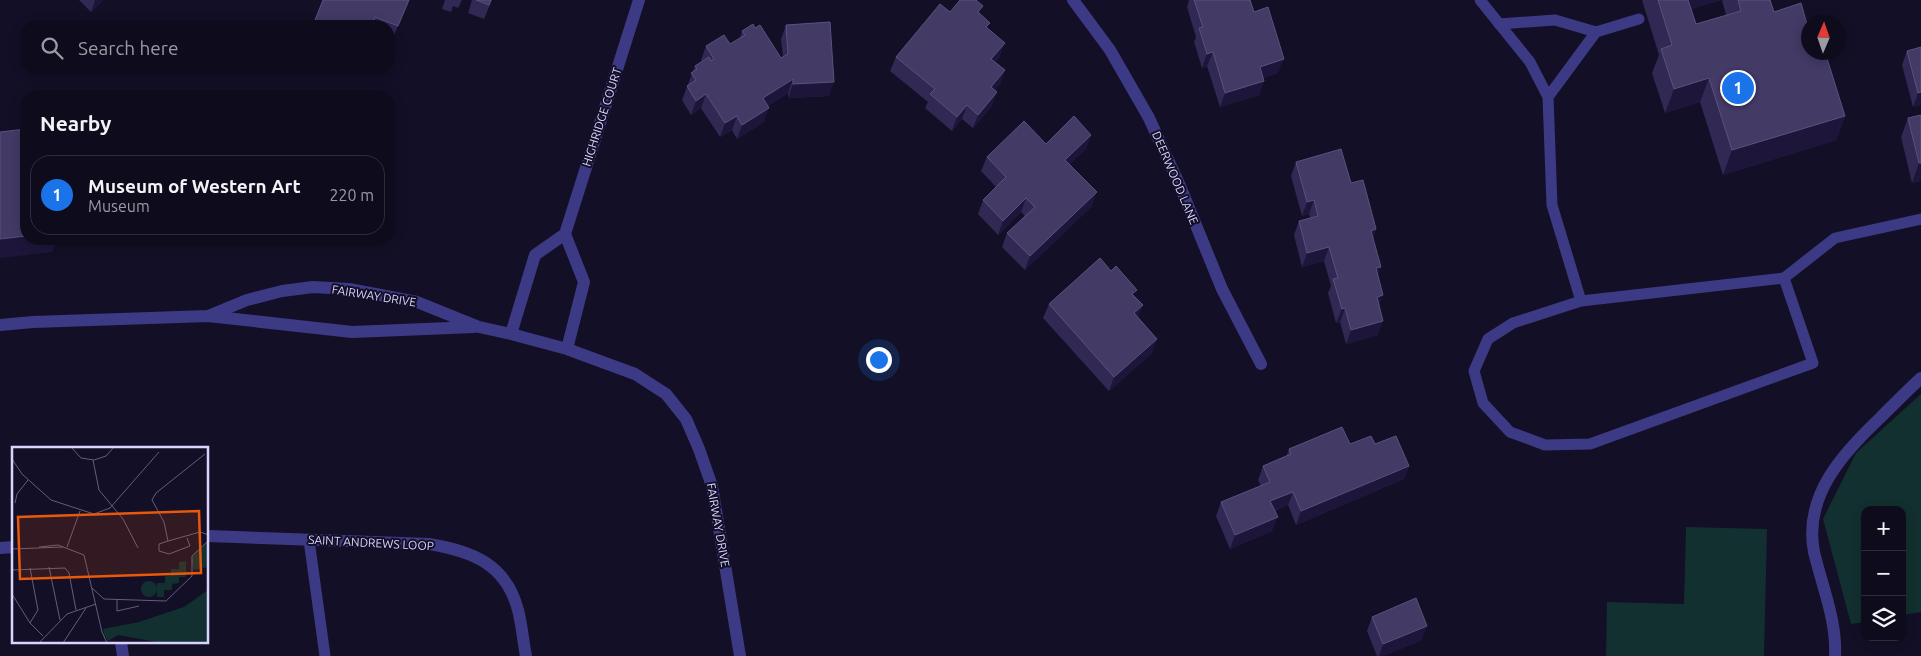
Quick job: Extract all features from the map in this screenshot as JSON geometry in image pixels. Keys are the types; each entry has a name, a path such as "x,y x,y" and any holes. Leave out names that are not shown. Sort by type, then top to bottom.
{"street":[{"name":"HIGHRIDGE COURT","path":"565,234 640,0"},
{"name":"DEERWOOD LANE","path":"1073,0 1110,50 1149,118 1180,186 1222,289 1261,364"},
{"path":"511,334 535,255 565,234 584,282 567,350"},
{"name":"FAIRWAY DRIVE","path":"208,316 248,300 282,292 313,287 349,289 417,302 479,327 567,350 635,374 666,394 686,419 700,449 712,486 740,656"},
{"name":"FAIRWAY DRIVE","path":"0,325 33,322 208,316 352,332 479,327"},
{"path":"1835,656 1836,640 1814,549 1812,529 1816,503 1829,475 1853,444 1921,378"},
{"name":"SAINT ANDREWS LOOP","path":"209,536 429,544 454,548 476,556 496,569 509,588 518,610 526,656"}],"lane":[{"path":"1480,0 1530,62 1548,97 1552,205 1580,301"},
{"path":"1499,24 1554,20 1596,32 1639,19"},
{"path":"1548,97 1596,32"},
{"path":"1784,278 1813,363 1590,444 1545,445 1510,432 1483,403 1474,371 1488,339 1513,323 1580,301 1784,278 1835,238 1921,219"},
{"path":"310,540 325,656"}],"green space":[{"path":"1921,394 1921,612 1906,614 1906,506 1861,506 1861,623 1851,624 1823,519 1856,453"},
{"path":"1686,527 1767,529 1764,656 1606,656 1607,602 1684,604"}],"building":[{"path":"323,0 409,0 398,26 395,25 395,20 383,20 375,17 374,20 315,20"},
{"path":"476,0 491,0 489,5"},
{"path":"960,0 976,0 983,6 978,12 990,23 986,27 1005,43 991,59 1005,70 991,87 997,92 978,115 967,105 957,117 930,94 935,89 896,57 940,4 950,12"},
{"path":"1194,0 1250,0 1254,12 1268,7 1284,59 1260,67 1264,81 1225,93 1213,52 1207,54 1199,28 1203,27"},
{"path":"1658,0 1688,0 1696,24 1741,11 1738,0 1770,0 1774,12 1801,3 1804,15 1801,15 1801,60 1828,60 1845,116 1732,150 1709,78 1674,89 1661,49 1672,45"},
{"path":"830,22 834,82 793,84 793,79 763,98 769,108 742,125 737,116 725,123 706,94 696,101 687,86 696,80 691,73 697,69 695,66 709,57 711,61 714,59 706,46 724,35 730,44 745,35 742,31 753,24 755,28 760,25 781,58 788,54 786,25"},
{"path":"1921,47 1921,92 1918,93 1907,51"},
{"path":"1921,115 1921,163 1919,163 1908,118"},
{"path":"1074,116 1091,135 1065,160 1097,192 1030,256 1007,233 1035,207 1026,198 1003,221 983,200 1006,177 987,157 1024,121 1046,144"},
{"path":"20,130 20,237 0,239 0,132"},
{"path":"1341,149 1351,183 1363,180 1376,229 1371,231 1381,267 1376,268 1383,295 1377,297 1383,321 1351,330 1345,308 1342,309 1333,279 1338,278 1329,247 1307,253 1299,221 1318,216 1314,200 1307,202 1296,162"},
{"path":"1100,258 1111,271 1116,266 1137,290 1132,294 1143,305 1134,313 1157,339 1114,377 1049,304"},
{"path":"1342,427 1350,444 1371,436 1375,444 1396,436 1409,466 1301,511 1293,492 1270,501 1278,517 1235,535 1221,502 1270,482 1263,466 1291,454 1289,449"},
{"path":"1416,598 1427,626 1383,644 1372,617"}],"place":[{"name":"Museum of Western Art","path":"1738,88"}]}
